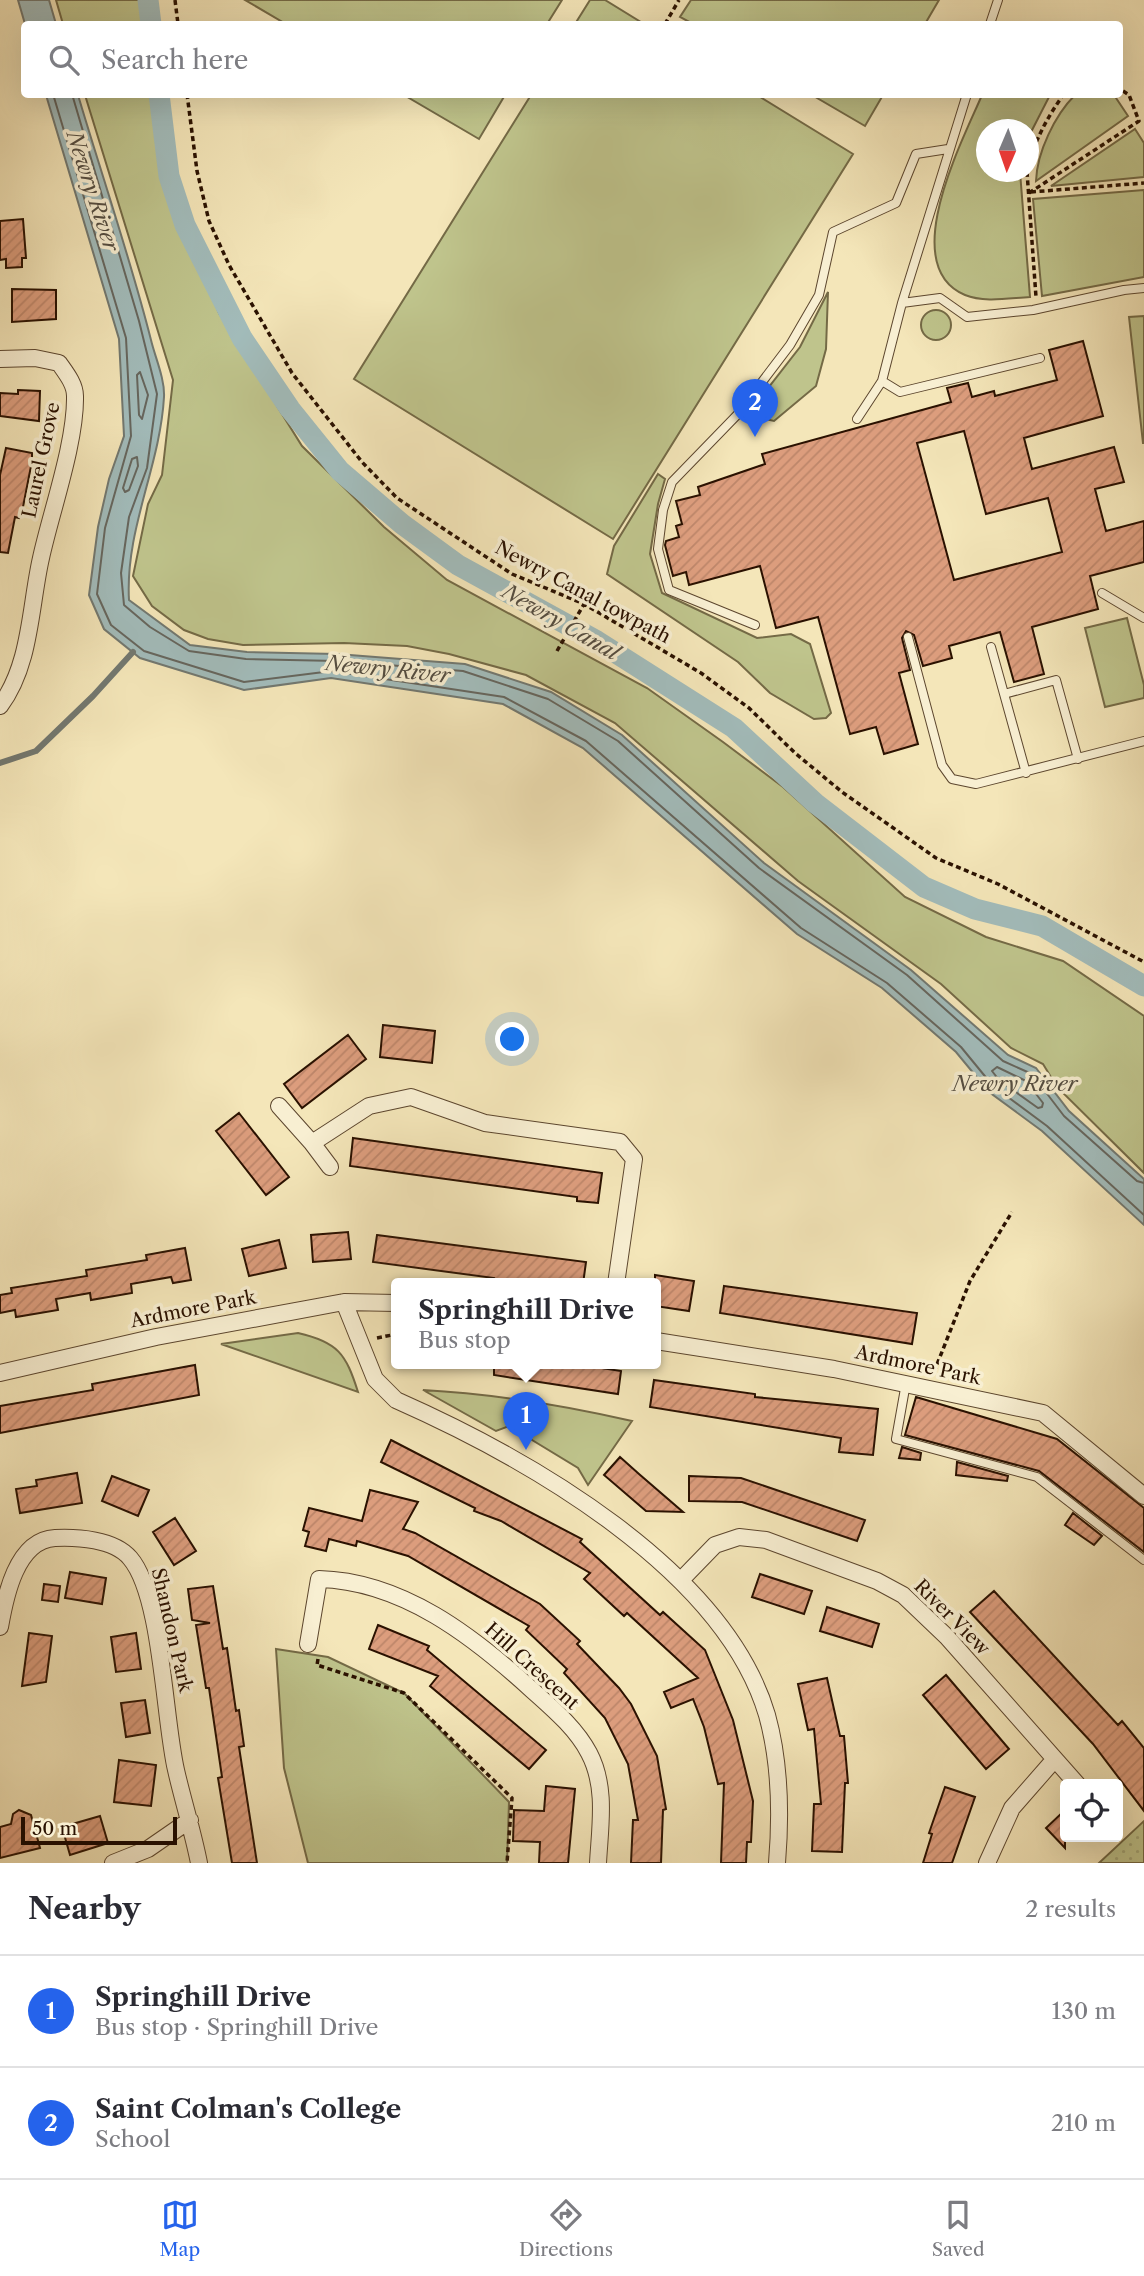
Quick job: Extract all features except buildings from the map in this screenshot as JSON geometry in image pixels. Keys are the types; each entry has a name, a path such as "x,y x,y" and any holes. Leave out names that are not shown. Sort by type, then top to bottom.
{"street":[{"name":"Laurel Grove","path":"0,359 35,358 59,363 70,378 75,395 67,451 41,560 22,658 10,692 0,706"},
{"path":"312,1143 369,1105 411,1097 485,1123 620,1142 634,1159 617,1278"},
{"path":"279,1105 330,1167"},
{"path":"344,1302 374,1379 396,1400 440,1419 513,1459 592,1508 681,1580 716,1620 753,1681 767,1715 776,1760 779,1807 776,1863"},
{"name":"Ardmore Park","path":"0,1373 156,1337 344,1302 391,1303"},
{"name":"Ardmore Park","path":"661,1342 928,1387 1043,1413 1144,1496"},
{"name":"River View","path":"681,1580 715,1545 739,1537 766,1540 877,1581 903,1595 947,1637 1072,1779"},
{"name":"Shandon Park","path":"0,1627 5,1600 18,1566 32,1548 49,1538 91,1540 129,1556 141,1574 167,1703 175,1769 199,1863"},
{"name":"Hill Crescent","path":"308,1644 319,1578 343,1579 398,1598 435,1615 488,1649 559,1715 589,1753 602,1795 598,1863"},
{"path":"987,1863 1012,1808 1054,1760"},
{"path":"113,1863 148,1849 190,1820"}],"lane":[{"path":"991,21 998,0"},
{"path":"857,419 882,381 902,303 966,98"},
{"path":"755,625 669,590 658,549 663,510 672,482 737,415 790,345 819,295 833,232 896,203 916,154 948,149"},
{"path":"902,303 940,298 967,317 1037,309 1124,290 1144,289"},
{"path":"882,381 900,392 1040,358"},
{"path":"1102,593 1144,618"},
{"path":"908,637 942,765 952,779 976,784 1144,741"},
{"path":"991,647 1026,772"},
{"path":"1004,694 1056,680 1078,759"},
{"path":"906,1383 896,1439 1037,1477 1144,1560"}],"path":[{"path":"175,0 178,21"},
{"path":"667,21 679,0"},
{"path":"1029,193 1139,121 1129,95 1123,91"},
{"name":"Newry Canal towpath","path":"188,98 197,171 209,221 229,265 292,373 362,462 397,498 512,574 584,604 701,673 749,708 794,753 842,792 936,858 998,884 1144,962"},
{"path":"1039,136 1061,98"},
{"path":"1029,182 1037,309"},
{"path":"1029,193 1144,183"},
{"path":"557,651 584,604"},
{"path":"928,1387 970,1281 1012,1212"},
{"path":"318,1661 317,1665 404,1693 512,1798 507,1863"}],"green space":[{"path":"56,0 141,0 144,21 62,21"},
{"path":"245,0 562,0 549,21 281,21"},
{"path":"590,0 605,0 639,21 577,21"},
{"path":"691,0 939,0 927,21 687,21 680,17"},
{"path":"86,98 153,98 165,184 219,313 302,446 384,527 447,580 647,688 783,787 905,897 986,937 1063,961 1144,1016 1144,1173 1057,1087 1043,1064 1011,1048 941,984 798,881 615,723 526,675 449,654 407,646 344,643 243,645 208,639 184,630 152,606 133,576 148,504 162,475 173,380"},
{"path":"409,98 503,98 479,139"},
{"path":"529,98 762,98 853,154 613,539 354,379"},
{"path":"817,98 881,98 865,126"},
{"path":"981,98 1048,98 1038,119 976,119 976,182 1021,182 1030,297 972,297 945,280 936,258 935,231 940,201"},
{"path":"1072,98 1116,98 1128,116 1039,179 1040,158 1048,135"},
{"path":"1135,129 1144,143 1144,177 1051,186"},
{"path":"1144,190 1144,277 1042,296 1033,199"},
{"path":"828,292 826,349 816,386 774,421 747,415 800,347"},
{"path":"936,310 947,314 951,325 947,336 936,340 925,336 921,325 925,314"},
{"path":"1144,316 1144,443 1143,443 1129,317"},
{"path":"658,474 665,479 650,554 662,593 757,638 791,634 810,644 831,713 826,718 814,719 770,693 738,662 607,574 614,546"},
{"path":"1127,618 1144,685 1144,698 1105,707 1085,628"},
{"path":"298,1333 323,1341 338,1352 349,1368 358,1392 221,1344"},
{"path":"423,1390 528,1401 632,1421 588,1485 578,1468 509,1426 496,1431"},
{"path":"276,1649 328,1657 404,1693 509,1802 507,1863 308,1863 284,1768"},
{"path":"1144,1821 1144,1863 1099,1863 1123,1842"}],"water":[{"path":"18,0 49,0 55,21 24,21"},
{"name":"Newry River","path":"47,98 79,98 163,383 161,423 132,548 129,600 190,645 247,652 337,654 465,664 551,692 622,735 764,863 911,970 1008,1055 1036,1068 1069,1111 1144,1179 1144,1225 1042,1131 989,1092 956,1052 882,988 797,934 583,748 503,704 331,678 244,690 140,658 104,629 89,595 98,527 109,479 124,436 119,339"}],"waterway":[{"name":"Newry Canal","path":"148,0 151,21"},
{"name":"Newry Canal","path":"159,98 169,176 185,225 242,338 290,409 340,471 402,524 458,565 597,641 734,728 815,803 924,887 975,909 1042,926 1144,986"},
{"path":"0,763 36,751 93,696 133,652"}],"place":[{"name":"Saint Colman's College","path":"755,437"},
{"name":"Springhill Drive","path":"526,1450"}]}
